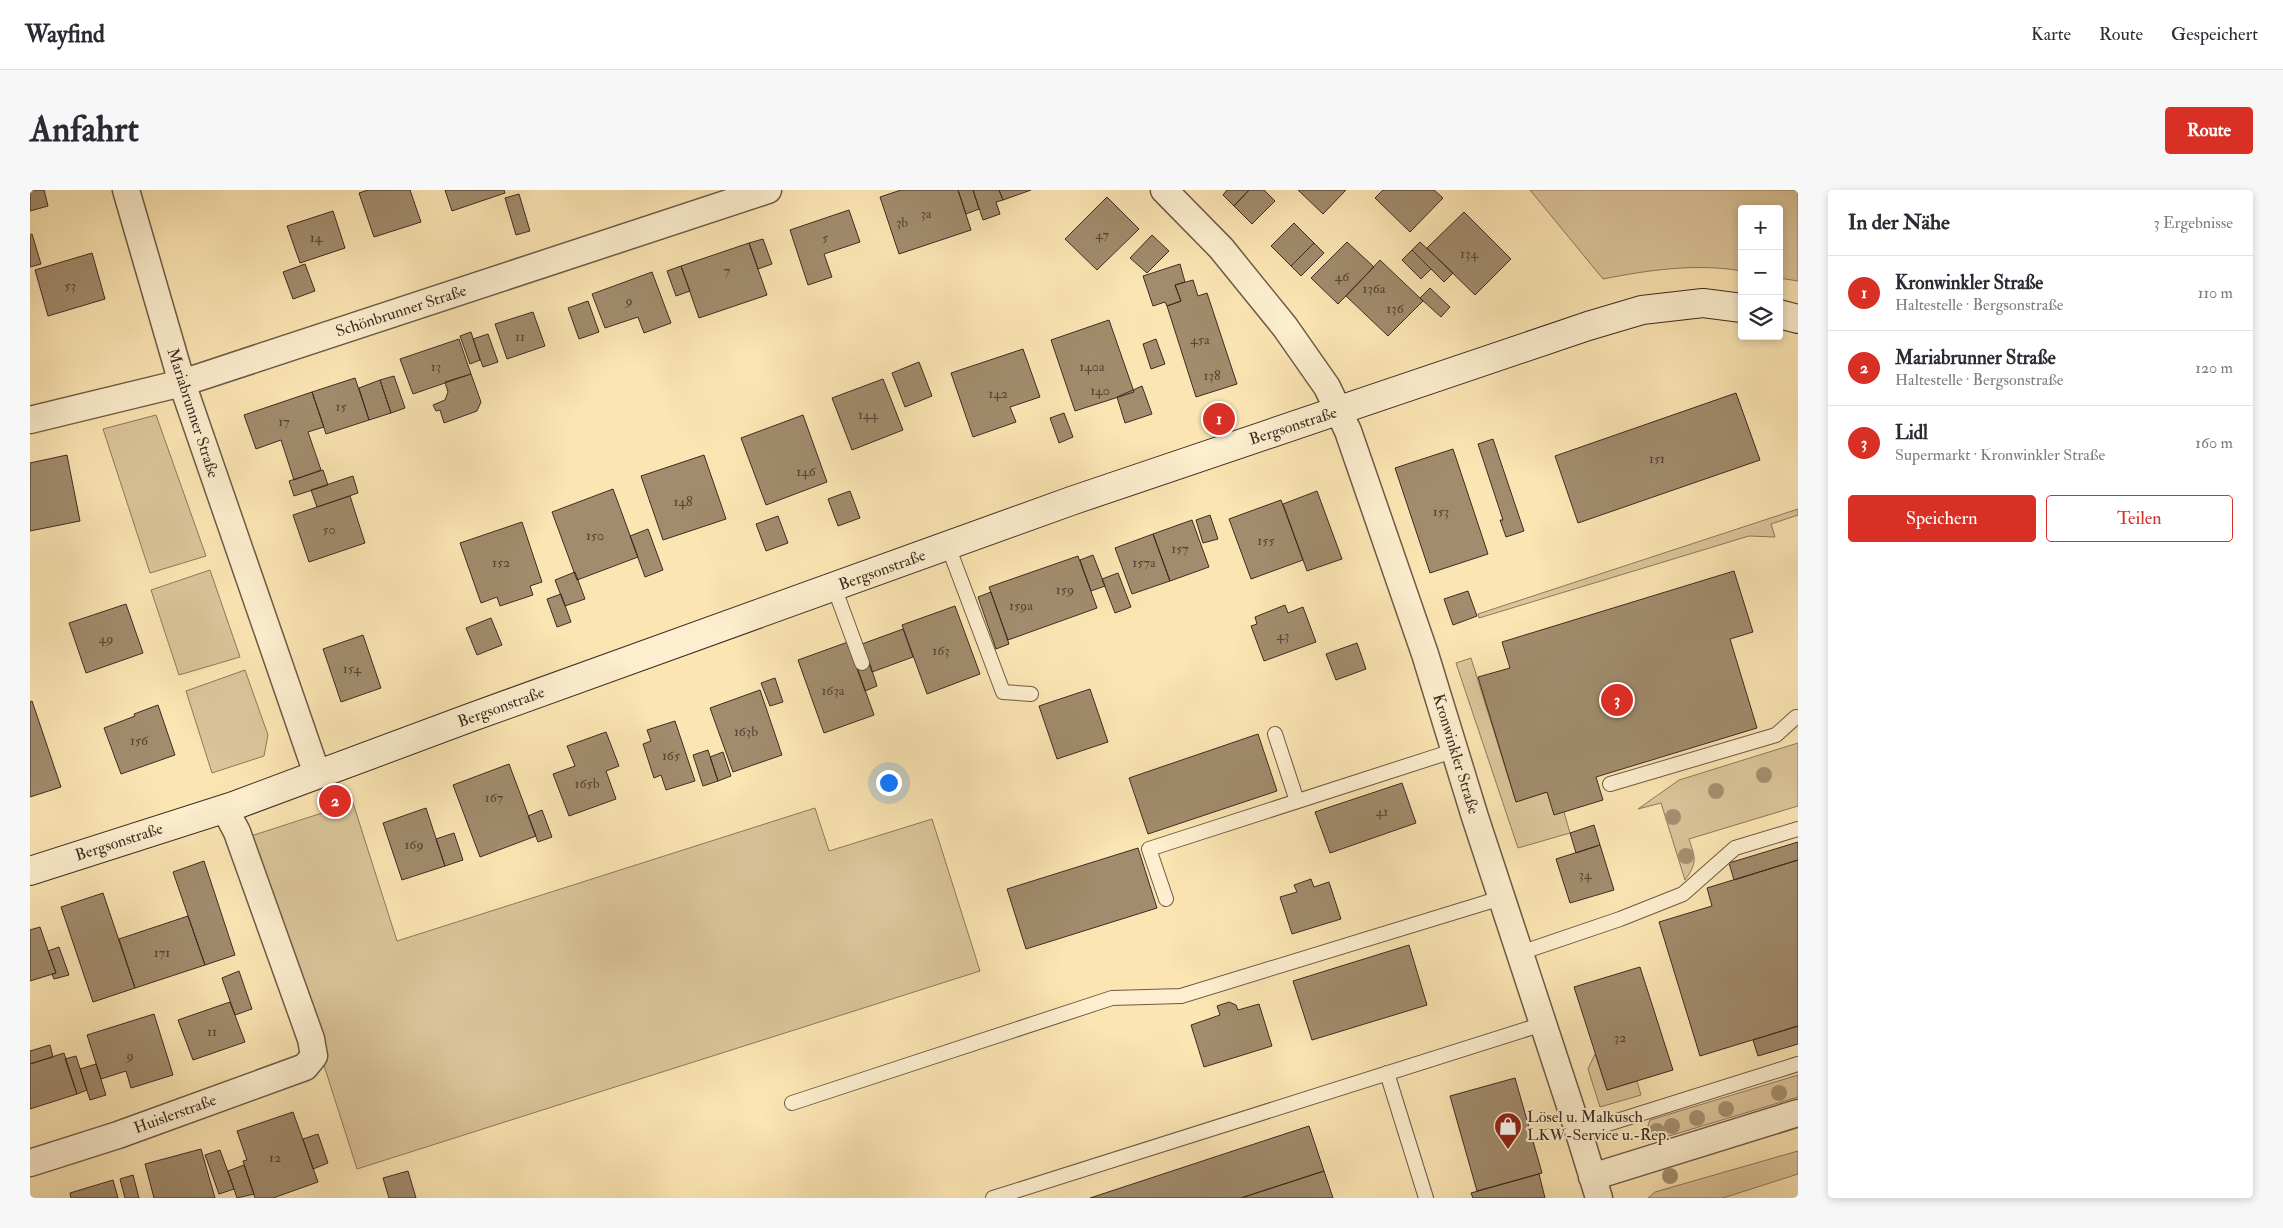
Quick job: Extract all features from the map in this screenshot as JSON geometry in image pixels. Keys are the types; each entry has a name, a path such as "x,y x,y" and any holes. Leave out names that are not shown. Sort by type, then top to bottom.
{"street":[{"name":"Mariabrunner Straße","path":"126,190 182,384 317,774"},
{"name":"Schönbrunner Straße","path":"30,420 182,384 768,190"},
{"name":"Kronwinkler Straße","path":"1164,190 1221,248 1285,328 1328,386 1352,442 1456,750 1475,817 1596,1187"},
{"name":"Bergsonstraße","path":"30,871 225,809 317,774 1187,461 1588,326 1642,310 1703,303 1738,307"},
{"path":"1783,315 1798,319"},
{"name":"Huislerstraße","path":"30,1163 118,1135 305,1067 314,1056 311,1038 237,832 225,809"},
{"path":"1596,1187 1798,1113"}],"lane":[{"path":"948,546 1003,692 1031,694"},
{"path":"834,587 862,664"},
{"path":"1610,784 1776,735 1796,717"},
{"path":"1274,734 1296,801"},
{"path":"1166,899 1149,850 1456,750"},
{"path":"1520,953 1620,919 1683,894 1735,848 1798,829"},
{"path":"792,1103 1112,998 1181,996 1501,898"},
{"path":"993,1198 1543,1024"},
{"path":"1579,1133 1798,1064"},
{"path":"1387,1073 1426,1198"}],"shaded area":[{"path":"1530,190 1798,190 1798,281 1783,279 1783,205 1738,205 1738,271 1708,268 1672,269 1603,279"},
{"path":"156,415 206,556 150,573 103,429"},
{"path":"1798,509 1798,515 1771,524 1775,537 1749,536 1479,618 1478,614"},
{"path":"210,570 240,657 179,675 151,590"},
{"path":"1471,658 1516,802 1547,792 1564,812 1570,833 1518,848 1456,663"},
{"path":"245,670 268,735 264,756 212,773 186,691"},
{"path":"1798,743 1798,806 1689,839 1693,851 1694,864 1685,880 1661,803 1638,809 1679,780"},
{"path":"353,803 397,941 815,808 829,851 932,819 980,971 357,1169 251,836"},
{"path":"1595,1054 1607,1090 1637,1081 1641,1095 1600,1107 1588,1069"},
{"path":"1798,1075 1798,1097 1656,1140 1642,1142 1650,1120"},
{"path":"1798,1151 1798,1174 1723,1198 1648,1198 1655,1192"}],"building":[{"path":"30,190 44,190 48,206 30,211"},
{"path":"368,190 410,190 421,222 374,237 359,193"},
{"path":"445,190 504,190 505,193 452,211"},
{"path":"901,190 958,190 971,230 899,254 880,197"},
{"path":"958,190 973,190 979,209 966,214"},
{"path":"973,190 999,190 1003,200 996,202 1000,214 983,220"},
{"path":"999,190 1031,190 1003,200"},
{"path":"1227,190 1249,190 1234,206 1223,195"},
{"path":"1249,190 1264,190 1275,201 1252,224 1234,206"},
{"path":"1298,190 1346,190 1323,214"},
{"path":"1383,190 1434,190 1443,198 1410,232 1375,198"},
{"path":"519,194 530,231 516,235 505,198"},
{"path":"1107,197 1139,229 1097,270 1065,239"},
{"path":"849,210 860,242 824,254 832,277 808,285 790,230"},
{"path":"333,211 345,248 300,263 287,226"},
{"path":"1464,212 1511,259 1475,295 1427,248"},
{"path":"1294,223 1314,243 1291,266 1271,246"},
{"path":"32,234 41,264 30,267 30,235"},
{"path":"1152,235 1169,251 1147,273 1130,258"},
{"path":"763,239 772,264 758,269 749,243"},
{"path":"1347,242 1374,267 1338,304 1311,278"},
{"path":"1420,242 1453,273 1444,282 1412,250"},
{"path":"749,243 767,295 699,318 681,266"},
{"path":"1314,243 1324,253 1301,276 1291,266"},
{"path":"1412,250 1431,269 1421,279 1402,260"},
{"path":"92,253 105,299 48,316 35,270"},
{"path":"1380,260 1423,301 1388,336 1346,296"},
{"path":"305,264 315,291 293,299 283,272"},
{"path":"1180,264 1185,282 1175,285 1181,301 1167,306 1165,302 1153,306 1143,276"},
{"path":"681,266 690,291 676,296 667,271"},
{"path":"652,272 671,323 644,333 638,317 605,328 592,294"},
{"path":"1193,280 1198,296 1207,293 1237,384 1196,397 1167,306 1181,301 1175,285"},
{"path":"1430,288 1450,307 1441,317 1420,298"},
{"path":"588,301 599,332 579,339 568,308"},
{"path":"533,312 545,346 507,359 495,324"},
{"path":"1109,320 1134,392 1075,411 1051,340"},
{"path":"471,332 480,360 470,364 460,336"},
{"path":"488,334 498,362 483,367 473,339"},
{"path":"459,339 471,374 413,394 400,359"},
{"path":"1156,339 1165,364 1151,369 1143,344"},
{"path":"1023,349 1040,397 1010,407 1016,422 973,437 951,373"},
{"path":"919,362 932,396 905,407 892,373"},
{"path":"471,374 481,402 477,411 444,423 440,410 436,411 433,405 445,400 448,392 445,382"},
{"path":"394,376 405,408 391,413 380,380"},
{"path":"355,378 369,420 326,434 312,392"},
{"path":"883,379 903,430 852,450 832,398"},
{"path":"380,380 391,413 369,420 359,388"},
{"path":"1142,386 1152,414 1125,423 1117,397"},
{"path":"312,392 324,427 308,432 321,470 294,480 281,440 256,449 244,415"},
{"path":"1736,393 1760,460 1578,523 1555,456"},
{"path":"1064,413 1073,437 1059,443 1050,418"},
{"path":"803,415 827,482 766,505 741,438"},
{"path":"1493,439 1524,531 1506,537 1500,520 1503,520 1478,444"},
{"path":"1453,449 1488,554 1430,573 1395,468"},
{"path":"67,455 80,521 30,531 30,463"},
{"path":"704,455 726,519 663,540 641,476"},
{"path":"323,470 328,485 294,496 289,481"},
{"path":"353,476 358,493 317,507 311,490"},
{"path":"613,489 638,557 577,580 552,512"},
{"path":"850,491 860,518 838,526 828,499"},
{"path":"1317,491 1342,559 1307,571 1283,504"},
{"path":"350,496 365,543 309,562 293,515"},
{"path":"1281,500 1303,560 1251,579 1229,519"},
{"path":"1210,515 1218,539 1203,543 1196,520"},
{"path":"778,516 788,543 766,551 756,524"},
{"path":"1192,520 1209,567 1170,581 1153,534"},
{"path":"522,522 542,582 530,586 533,595 500,606 497,597 481,603 460,543"},
{"path":"648,529 663,570 645,577 630,536"},
{"path":"1153,534 1170,581 1132,594 1115,548"},
{"path":"1093,555 1105,586 1091,591 1080,560"},
{"path":"1078,556 1097,608 1008,640 989,587"},
{"path":"1734,571 1753,632 1730,639 1757,728 1596,777 1603,800 1554,815 1547,792 1516,802 1478,677 1510,668 1502,642"},
{"path":"575,572 585,599 565,606 555,580"},
{"path":"1118,573 1131,607 1115,613 1102,579"},
{"path":"1468,591 1477,616 1453,625 1444,599"},
{"path":"991,592 1009,644 996,649 978,597"},
{"path":"561,594 571,622 557,627 547,599"},
{"path":"126,604 143,653 86,673 69,623"},
{"path":"1285,605 1288,613 1303,607 1316,642 1264,661 1251,626 1257,624 1255,617"},
{"path":"955,606 980,674 927,694 902,625"},
{"path":"491,618 502,645 477,655 466,628"},
{"path":"903,629 913,657 872,672 862,644"},
{"path":"363,635 381,688 341,702 323,649"},
{"path":"848,642 874,715 824,733 798,660"},
{"path":"1357,643 1366,669 1336,680 1326,654"},
{"path":"869,661 877,686 865,691 856,666"},
{"path":"775,678 783,702 770,706 761,683"},
{"path":"1090,689 1108,742 1057,759 1039,706"},
{"path":"760,690 782,755 733,772 710,708"},
{"path":"32,701 61,787 30,797 30,702"},
{"path":"158,705 175,755 121,774 104,728"},
{"path":"675,721 695,781 666,790 661,775 654,778 643,744 651,741 647,730"},
{"path":"606,732 619,766 606,771 616,799 569,816 553,774 575,766 567,746"},
{"path":"1258,734 1277,791 1148,834 1129,778"},
{"path":"708,750 718,781 703,786 693,755"},
{"path":"723,752 731,776 718,781 710,757"},
{"path":"509,764 536,836 480,857 453,785"},
{"path":"1402,783 1416,823 1330,853 1315,812"},
{"path":"426,808 445,866 402,880 383,823"},
{"path":"542,810 552,837 538,842 528,816"},
{"path":"1594,825 1600,845 1576,853 1570,833"},
{"path":"454,833 463,860 445,866 436,839"},
{"path":"1798,842 1798,860 1734,880 1729,863"},
{"path":"1600,845 1614,890 1570,903 1556,859"},
{"path":"1138,848 1157,908 1026,949 1007,889"},
{"path":"1798,860 1798,1026 1700,1056 1659,922 1712,906 1707,888"},
{"path":"204,861 235,955 205,965 173,872"},
{"path":"1311,879 1314,887 1329,882 1341,919 1292,934 1280,897 1297,892 1294,885"},
{"path":"103,893 135,988 93,1002 61,907"},
{"path":"188,916 205,965 135,988 119,939"},
{"path":"40,927 56,973 30,981 30,930"},
{"path":"1409,945 1427,1005 1312,1040 1293,981"},
{"path":"59,947 69,975 54,979 52,974 56,973 48,951"},
{"path":"1640,967 1673,1070 1607,1090 1574,987"},
{"path":"239,971 252,1009 235,1015 222,978"},
{"path":"230,1002 245,1042 193,1060 178,1020"},
{"path":"1229,1002 1236,1005 1238,1010 1259,1004 1272,1046 1204,1067 1191,1025 1220,1015 1217,1006"},
{"path":"154,1014 173,1075 131,1088 126,1071 101,1079 87,1035"},
{"path":"1798,1026 1798,1044 1758,1056 1753,1040"},
{"path":"50,1045 53,1057 30,1064 30,1051"},
{"path":"64,1053 77,1094 30,1109 30,1064"},
{"path":"76,1056 87,1090 77,1094 65,1059"},
{"path":"96,1064 106,1095 90,1100 80,1069"},
{"path":"1515,1078 1542,1173 1477,1191 1450,1096"},
{"path":"293,1112 318,1182 273,1198 255,1198 243,1161 247,1160 237,1131"},
{"path":"1309,1126 1324,1171 1241,1198 1090,1198"},
{"path":"318,1134 328,1163 313,1169 303,1139"},
{"path":"201,1149 215,1198 154,1198 145,1164"},
{"path":"220,1150 234,1189 219,1194 205,1155"},
{"path":"244,1165 254,1194 237,1198 228,1171"},
{"path":"408,1171 416,1198 389,1198 383,1178"},
{"path":"1324,1171 1333,1198 1241,1198"},
{"path":"1539,1174 1545,1198 1473,1198 1471,1193"},
{"path":"133,1175 139,1198 125,1198 120,1179"},
{"path":"113,1180 118,1198 71,1198 70,1193"}],"place":[{"name":"Kronwinkler Straße","path":"1219,419"},
{"name":"Lidl","path":"1617,700"},
{"name":"Mariabrunner Straße","path":"335,801"},
{"name":"Lösel u. Malkusch LKW-Service u.-Rep.","path":"1508,1150"}]}
